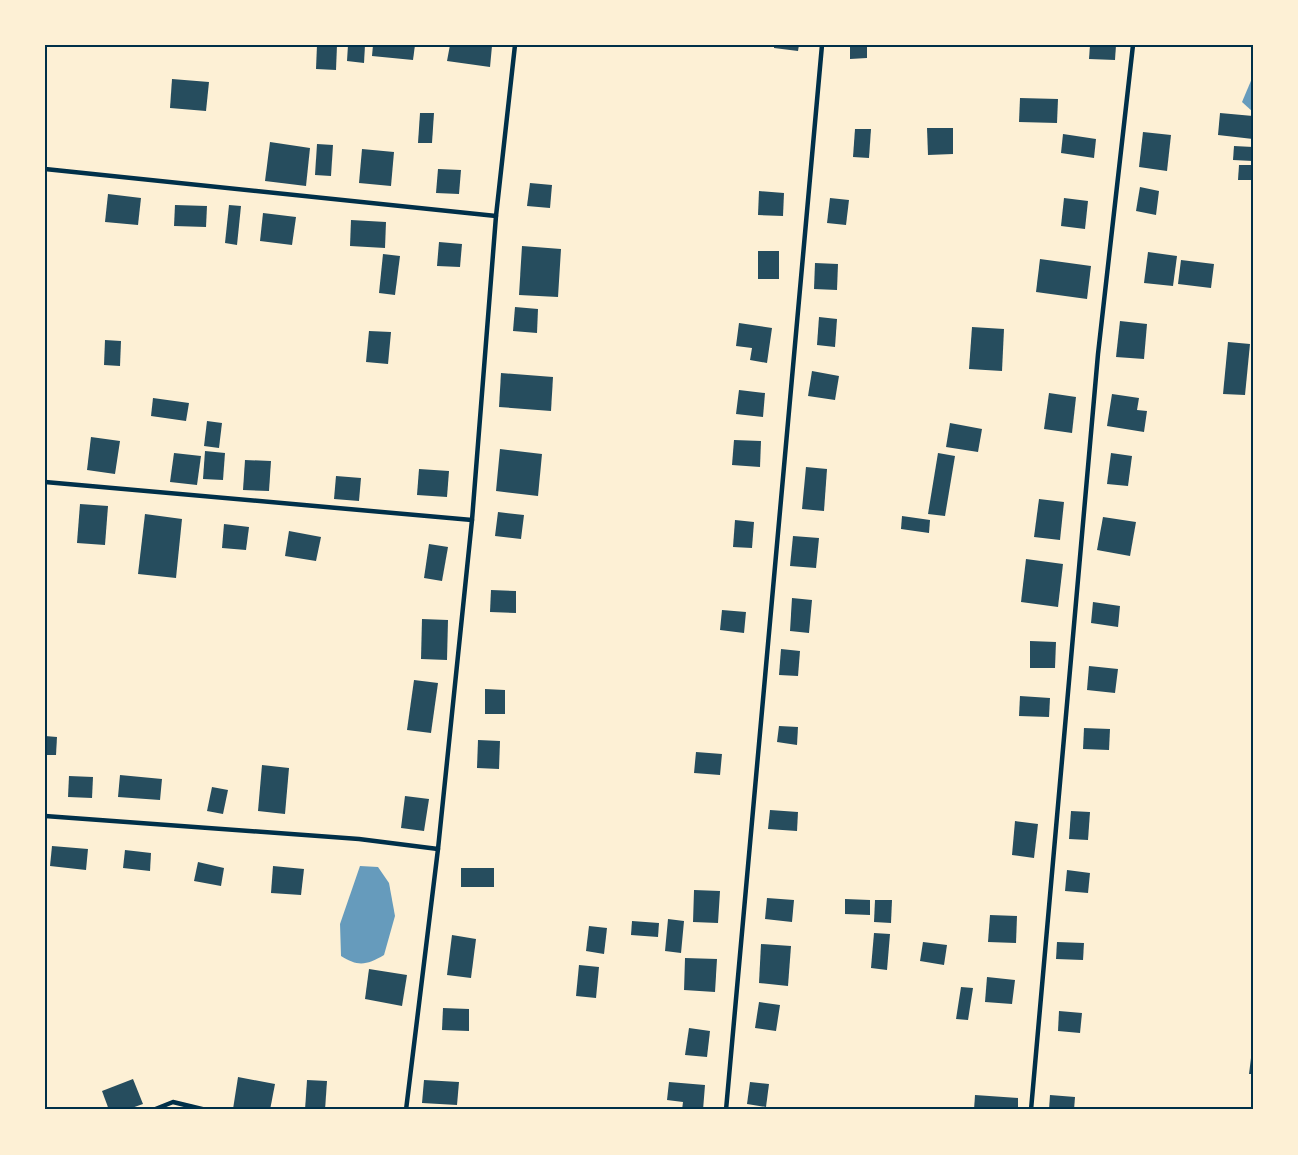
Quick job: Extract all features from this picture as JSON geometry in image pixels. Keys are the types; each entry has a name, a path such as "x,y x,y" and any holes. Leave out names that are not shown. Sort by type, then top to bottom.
{"lane":[{"path":"406,1110 438,849 472,520 496,216 515,45"},
{"path":"726,1110 822,45"},
{"path":"1031,1110 1098,354 1133,45"},
{"path":"45,169 496,216"},
{"path":"45,482 472,520"},
{"path":"45,816 359,839 438,849"},
{"path":"153,1110 173,1102 206,1110"}],"water":[{"path":"1253,76 1253,112 1242,102"},
{"path":"360,866 378,867 389,883 395,916 384,955 372,961 358,963 341,956 340,924"}],"building":[{"path":"317,45 337,45 336,70 316,69"},
{"path":"348,45 365,45 364,63 347,61"},
{"path":"373,45 415,45 413,60 372,56"},
{"path":"450,45 492,46 490,67 447,61"},
{"path":"774,45 799,45 798,51 774,48"},
{"path":"850,45 867,45 867,58 850,59"},
{"path":"1090,45 1116,45 1115,60 1089,59"},
{"path":"172,79 209,82 206,111 170,108"},
{"path":"1020,98 1058,99 1057,123 1019,122"},
{"path":"420,113 434,113 432,143 418,143"},
{"path":"1220,113 1253,116 1253,139 1218,135"},
{"path":"927,128 953,128 953,154 928,155"},
{"path":"855,129 871,129 869,158 853,157"},
{"path":"1143,132 1171,135 1167,171 1139,167"},
{"path":"1063,134 1096,139 1094,158 1061,153"},
{"path":"270,142 310,148 306,186 265,181"},
{"path":"317,144 333,145 331,176 315,175"},
{"path":"1234,146 1253,147 1253,161 1233,160"},
{"path":"362,149 394,152 391,186 359,183"},
{"path":"1239,165 1253,165 1253,180 1238,180"},
{"path":"438,169 461,170 459,194 436,193"},
{"path":"530,183 552,185 550,208 527,206"},
{"path":"1140,187 1159,191 1156,215 1136,211"},
{"path":"759,191 784,193 783,216 758,215"},
{"path":"108,194 141,198 138,225 105,222"},
{"path":"830,198 849,200 846,225 827,223"},
{"path":"1064,198 1088,201 1085,229 1061,226"},
{"path":"175,205 207,206 206,227 174,226"},
{"path":"229,205 241,206 237,245 225,243"},
{"path":"263,213 296,217 292,245 260,241"},
{"path":"351,220 386,222 385,248 350,246"},
{"path":"439,242 462,244 460,267 437,266"},
{"path":"522,246 561,249 558,297 519,295"},
{"path":"758,251 779,251 779,279 758,279"},
{"path":"1148,252 1177,256 1173,286 1144,283"},
{"path":"383,254 400,256 395,295 379,293"},
{"path":"1040,259 1091,266 1087,299 1036,292"},
{"path":"1181,260 1214,264 1211,288 1178,284"},
{"path":"815,263 838,264 837,290 814,289"},
{"path":"515,307 538,309 537,333 513,331"},
{"path":"819,317 837,319 835,347 817,345"},
{"path":"1120,321 1147,324 1144,359 1116,357"},
{"path":"739,323 772,328 767,363 750,360 752,348 736,346"},
{"path":"972,327 1004,329 1002,371 969,369"},
{"path":"369,331 391,332 388,364 366,362"},
{"path":"105,340 121,341 120,366 104,365"},
{"path":"1228,342 1250,344 1245,395 1223,394"},
{"path":"812,371 839,376 835,400 808,396"},
{"path":"501,373 553,377 551,411 499,407"},
{"path":"739,390 765,393 763,417 736,414"},
{"path":"1049,393 1076,397 1072,433 1044,429"},
{"path":"1112,394 1139,398 1137,410 1147,411 1144,432 1107,426"},
{"path":"153,398 189,403 186,421 151,416"},
{"path":"207,421 222,423 219,448 204,446"},
{"path":"950,423 982,429 978,452 946,447"},
{"path":"91,437 120,441 115,474 87,470"},
{"path":"734,440 761,441 760,467 732,465"},
{"path":"500,449 542,454 538,496 496,491"},
{"path":"205,451 225,453 223,480 203,479"},
{"path":"174,453 201,456 197,485 170,482"},
{"path":"938,453 955,456 945,516 928,514"},
{"path":"1111,453 1132,456 1128,486 1107,484"},
{"path":"245,460 271,461 269,491 243,490"},
{"path":"806,467 827,469 824,511 802,509"},
{"path":"419,469 449,471 447,497 417,495"},
{"path":"336,476 361,478 359,501 334,499"},
{"path":"1039,499 1064,502 1060,540 1034,537"},
{"path":"80,504 108,506 105,545 77,543"},
{"path":"498,512 524,515 521,539 495,536"},
{"path":"145,514 182,519 176,578 138,574"},
{"path":"902,516 930,520 929,533 901,529"},
{"path":"1103,517 1136,522 1130,556 1097,550"},
{"path":"735,520 754,522 752,548 733,547"},
{"path":"224,524 249,527 246,550 222,548"},
{"path":"289,531 321,537 316,561 285,556"},
{"path":"793,536 819,538 816,568 790,566"},
{"path":"429,544 448,547 442,581 424,578"},
{"path":"1026,559 1063,564 1058,607 1021,602"},
{"path":"491,590 516,591 516,613 490,612"},
{"path":"792,598 812,600 809,633 790,631"},
{"path":"1093,602 1120,606 1118,627 1091,623"},
{"path":"722,610 746,612 744,633 720,630"},
{"path":"422,619 448,620 447,660 421,659"},
{"path":"1030,641 1056,642 1055,668 1030,668"},
{"path":"781,649 800,651 798,676 779,675"},
{"path":"1089,666 1118,669 1115,693 1087,690"},
{"path":"414,680 438,683 431,733 407,730"},
{"path":"485,689 505,690 505,714 485,714"},
{"path":"1020,696 1050,698 1049,717 1019,716"},
{"path":"779,726 798,727 797,745 777,742"},
{"path":"1084,728 1110,729 1109,750 1083,749"},
{"path":"45,736 57,737 56,755 45,755"},
{"path":"478,740 500,741 499,769 477,768"},
{"path":"696,752 722,754 720,775 694,773"},
{"path":"262,765 289,768 285,814 258,811"},
{"path":"120,775 162,779 160,800 118,797"},
{"path":"69,776 93,777 92,798 68,797"},
{"path":"212,787 228,790 223,814 207,811"},
{"path":"405,796 429,799 424,831 401,828"},
{"path":"770,810 798,812 797,831 768,829"},
{"path":"1071,811 1090,812 1088,840 1069,839"},
{"path":"1015,821 1038,824 1034,858 1012,855"},
{"path":"52,846 88,849 86,870 50,866"},
{"path":"125,850 151,853 150,871 123,868"},
{"path":"198,862 224,868 221,886 194,881"},
{"path":"273,866 304,869 301,895 271,893"},
{"path":"461,868 494,868 494,887 461,887"},
{"path":"1067,870 1090,873 1088,893 1065,891"},
{"path":"694,890 720,891 718,923 693,922"},
{"path":"767,898 794,900 792,922 765,919"},
{"path":"845,899 870,900 870,915 845,914"},
{"path":"875,900 892,900 891,923 874,922"},
{"path":"990,915 1017,916 1016,943 988,942"},
{"path":"668,919 684,921 681,953 665,951"},
{"path":"632,921 659,923 658,937 631,935"},
{"path":"589,926 607,928 604,954 586,951"},
{"path":"874,933 890,934 887,970 871,968"},
{"path":"452,935 476,939 471,978 447,975"},
{"path":"923,942 947,945 944,965 920,961"},
{"path":"1057,942 1084,943 1083,960 1056,959"},
{"path":"761,944 791,946 788,986 759,983"},
{"path":"685,958 717,959 715,992 684,990"},
{"path":"579,965 599,967 596,998 576,996"},
{"path":"369,969 407,975 402,1006 365,999"},
{"path":"987,977 1015,980 1012,1004 985,1002"},
{"path":"961,987 973,988 968,1020 956,1019"},
{"path":"759,1002 780,1005 776,1031 755,1028"},
{"path":"443,1008 469,1009 469,1031 442,1030"},
{"path":"1059,1011 1082,1013 1080,1033 1058,1031"},
{"path":"689,1028 710,1031 707,1057 685,1055"},
{"path":"1251,1058 1253,1059 1253,1074 1249,1074"},
{"path":"238,1077 275,1084 270,1110 233,1109"},
{"path":"133,1079 143,1104 126,1110 109,1110 102,1091"},
{"path":"307,1080 327,1081 325,1110 305,1110"},
{"path":"424,1080 459,1082 457,1105 422,1103"},
{"path":"669,1082 705,1085 703,1110 682,1110 683,1102 667,1100"},
{"path":"750,1082 769,1084 766,1107 747,1104"},
{"path":"975,1095 1018,1098 1018,1110 974,1110"},
{"path":"1050,1095 1075,1097 1074,1110 1049,1110"}]}
